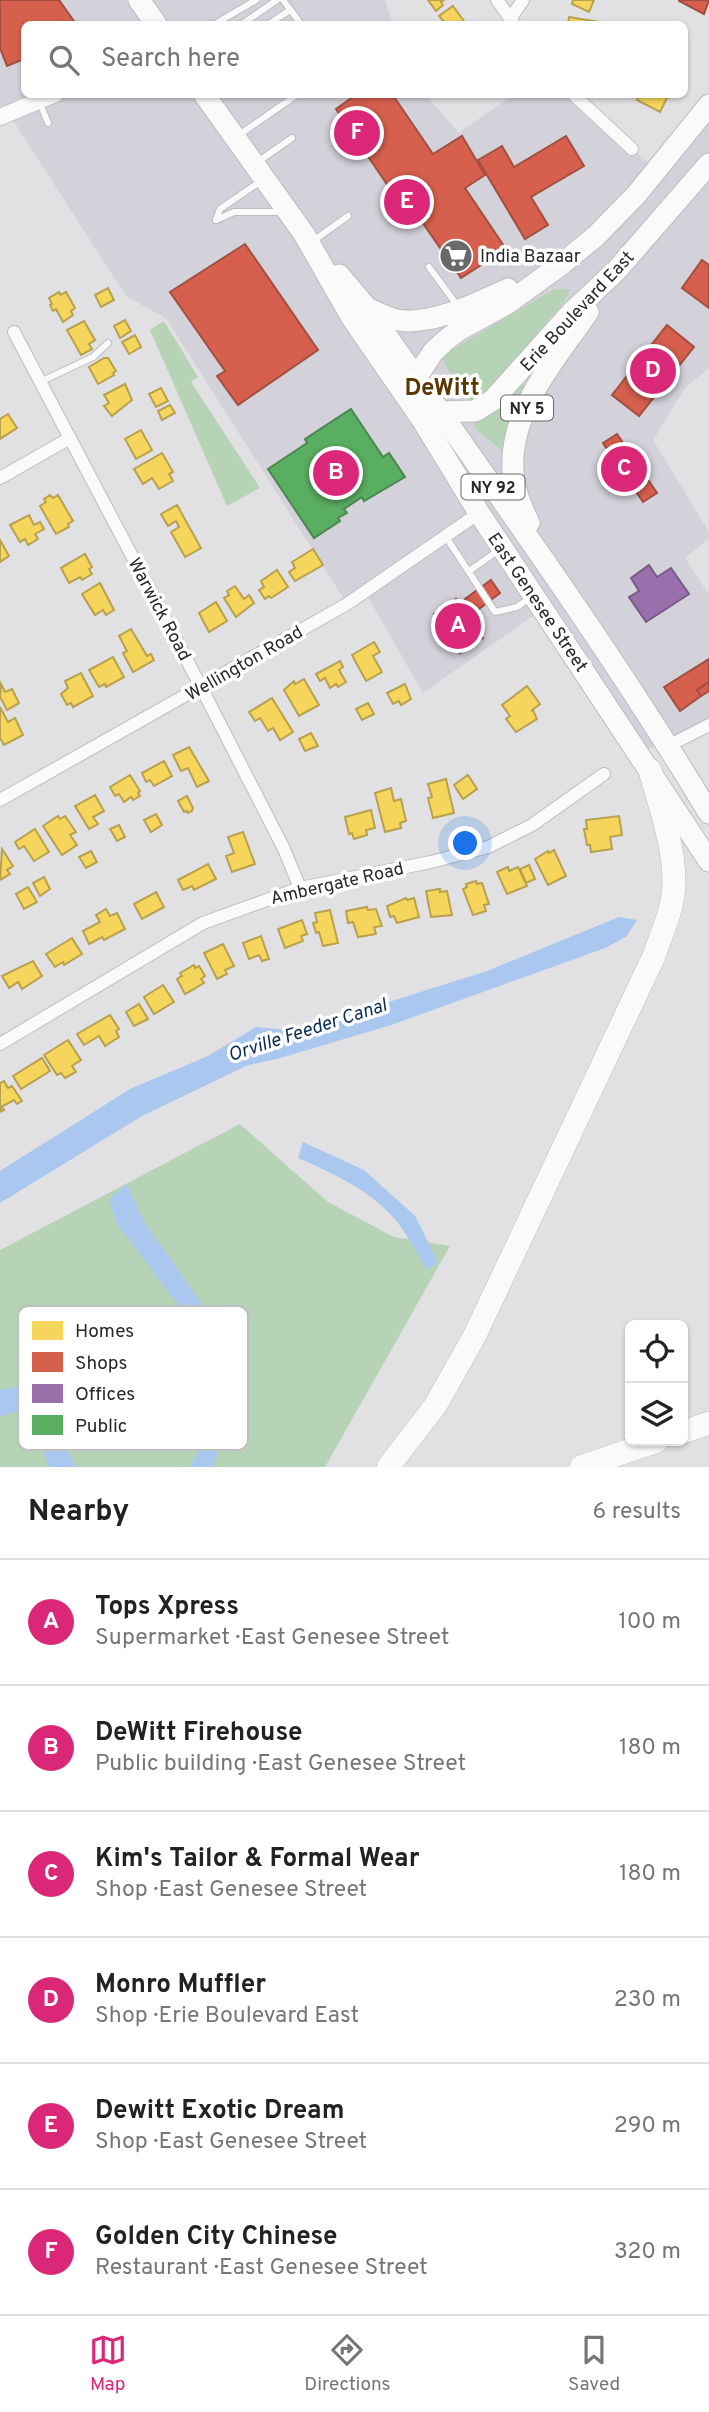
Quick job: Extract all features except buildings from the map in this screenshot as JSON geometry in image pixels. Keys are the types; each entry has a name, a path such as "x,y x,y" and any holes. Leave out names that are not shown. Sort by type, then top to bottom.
{"highway":[{"path":"388,1467 435,1406 474,1337 654,956 669,916 674,883 670,838 650,770"},
{"path":"688,1430 709,1423"},
{"path":"582,1467 643,1446"}],"main road":[{"path":"139,0 154,21"},
{"name":"East Genesee Street","path":"207,98 288,213 367,308 408,383"},
{"name":"Erie Boulevard East","path":"408,383 446,340 508,303 558,267 612,221 709,105"},
{"name":"Erie Boulevard East","path":"431,416 475,411 488,404 571,313 616,271 709,164"},
{"name":"East Genesee Street","path":"308,238 352,318 408,383 546,563 668,746 709,813"},
{"path":"367,308 394,320 410,321 460,310 558,267"},
{"name":"NY 5","path":"546,563 518,497 513,470 514,447 522,420 540,381 616,271"},
{"name":"East Genesee Street","path":"431,416 479,513 709,861"},
{"path":"637,749 668,746"}],"street":[{"path":"497,0 511,21"},
{"path":"512,21 523,0"},
{"path":"0,117 46,98"},
{"path":"577,98 632,149"},
{"name":"Warwick Road","path":"14,332 201,687 284,849 300,888"},
{"path":"0,478 70,438"},
{"name":"Wellington Road","path":"0,800 347,604 479,513"},
{"path":"668,746 709,724"},
{"name":"Ambergate Road","path":"0,1044 203,923 300,888 431,862 488,847 532,825 604,774"}],"lane":[{"path":"220,21 256,0"},
{"path":"246,21 277,0"},
{"path":"283,0 299,21"},
{"path":"274,21 290,10"},
{"path":"235,139 292,98"},
{"path":"39,101 48,123"},
{"path":"288,213 234,212 216,220 220,209 292,138"},
{"path":"308,238 348,216"},
{"path":"429,268 460,310"},
{"path":"40,382 93,357 108,343"},
{"path":"446,537 495,612 517,607 534,595"},
{"path":"469,571 502,547"}],"shaded area":[{"path":"0,0 385,0 392,21 21,21 21,98 429,98 459,133 509,98 576,98 657,170 709,105 709,368 685,388 653,440 709,532 709,538 685,558 709,595 709,725 668,746 637,749 543,609 423,693 365,592 347,604 166,318 126,296 9,114 0,117"}],"green space":[{"path":"570,289 564,302 487,392 467,403 442,359 448,352 553,290"},
{"path":"164,321 198,377 191,382 260,488 227,506 150,330"},
{"path":"519,382 525,386 511,416 502,451 474,427 476,421 488,415"},
{"path":"240,1124 328,1202 394,1237 450,1246 325,1467 0,1467 0,1250"}],"water":[{"name":"Orville Feeder Canal","path":"619,917 637,920 626,937 605,948 391,1025 248,1065 142,1116 0,1203 0,1171 130,1089 208,1056 256,1027 297,1031 487,971"},
{"path":"303,1142 364,1170 415,1216 438,1262 427,1270 402,1228 377,1202 339,1177 298,1158"},
{"path":"127,1184 143,1220 203,1306 179,1306 117,1224 109,1199"},
{"path":"18,1387 18,1412 0,1416 0,1390"},
{"path":"42,1450 68,1450 76,1467 49,1467"},
{"path":"199,1450 218,1450 213,1467 190,1467"}],"place":[{"name":"Golden City Chinese","path":"357,133"},
{"name":"Dewitt Exotic Dream","path":"407,202"},
{"name":"India Bazaar","path":"456,256"},
{"name":"Monro Muffler","path":"653,371"},
{"name":"Kim's Tailor & Formal Wear","path":"624,469"},
{"name":"DeWitt Firehouse","path":"336,473"},
{"name":"Tops Xpress","path":"458,626"}],"district":[{"name":"DeWitt","path":"442,387"}]}
